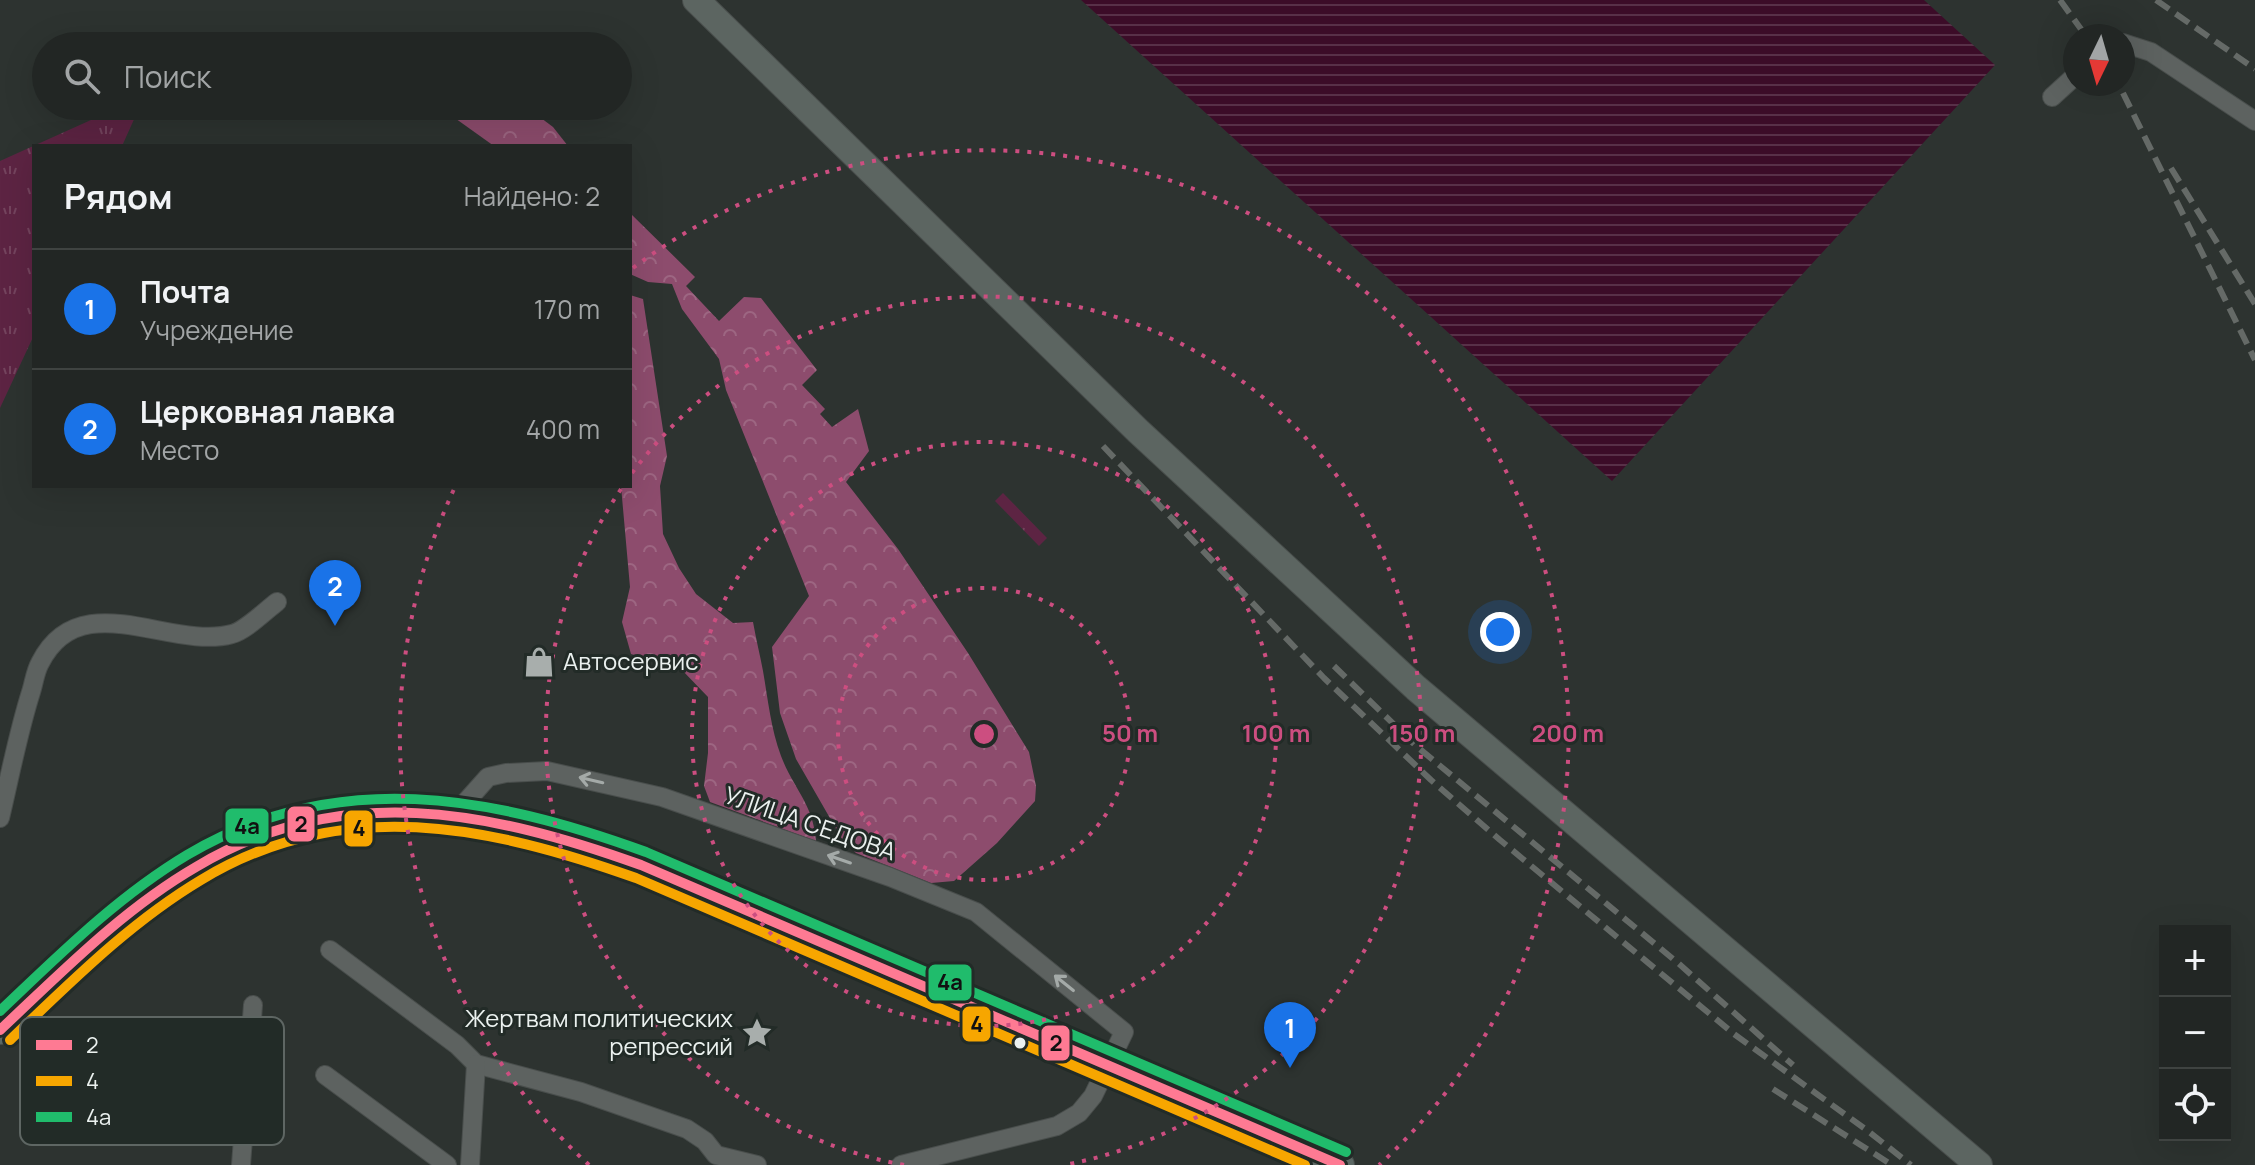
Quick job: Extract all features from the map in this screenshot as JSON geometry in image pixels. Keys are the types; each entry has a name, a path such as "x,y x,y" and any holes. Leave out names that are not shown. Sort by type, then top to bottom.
{"main road":[{"path":"0,1030 130,912 219,854 260,835 303,822 348,814 396,811 455,814 539,831 627,860 1340,1165"}],"street":[{"path":"696,0 1138,431 1416,688 1979,1165"},
{"path":"2135,47 2151,52 2255,121"},
{"path":"2052,97 2063,87"},
{"path":"0,818 24,714 40,663 56,641 75,627 103,623 136,625 208,638 236,634 277,602"},
{"name":"УЛИЦА СЕДОВА","path":"455,814 488,777 547,771 662,797 890,877 976,912 1124,1032 1108,1066"},
{"path":"330,950 457,1045 476,1064 581,1092 687,1129 705,1141 716,1160 757,1165"},
{"path":"252,1017 253,1005"},
{"path":"470,1165 476,1064"},
{"path":"901,1165 1057,1126 1079,1113 1093,1096 1108,1066"},
{"path":"325,1075 447,1165"},
{"path":"241,1165 242,1145"}],"green space":[{"path":"91,120 134,120 123,144 38,144"},
{"path":"458,120 544,120 566,144 491,144"},
{"path":"32,147 32,339 0,408 0,161"},
{"path":"632,215 695,277 686,286 719,321 744,297 761,298 817,370 802,385 825,409 820,414 832,427 858,409 869,451 846,482 898,549 968,653 1029,752 1036,786 1035,801 997,843 954,881 931,883 856,853 842,839 796,759 780,713 772,647 809,596 726,390 719,359 682,309 672,284 648,282 632,275"},
{"path":"632,296 643,299 667,456 660,486 663,534 696,594 733,623 753,622 778,746 811,816 816,841 710,802 704,786 708,753 708,697 681,669 631,654 622,622 630,587 621,488 632,488"},
{"path":"1003,493 1047,538 1039,546 995,501"}],"shaded area":[{"path":"1081,0 1924,0 1995,65 1612,481"}],"railway":[{"path":"2060,0 2077,24"},
{"path":"2156,0 2255,69"},
{"path":"2124,96 2255,360"},
{"path":"2171,168 2255,304"},
{"path":"1103,446 1324,678 1431,780 1734,1034 1911,1165"},
{"path":"1334,666 1415,745 1678,963 1793,1065"},
{"path":"1773,1089 1892,1165"}],"transit line":[{"name":"4а","path":"0,1011 89,928 137,889 187,855 243,827 300,809 358,800 415,799 473,805 530,816 646,852 1346,1152"},
{"name":"2","path":"0,1030 118,922 196,867 251,840 306,822 361,814 417,813 473,819 529,830 641,865 1340,1165"},
{"name":"4","path":"34,1017 149,915 201,880 254,853 308,836 362,828 417,827 471,833 526,844 636,878 1305,1165"},
{"name":"4","path":"10,1040 20,1031"}],"place":[{"name":"Церковная лавка","path":"335,626"},
{"name":"Автосервис","path":"539,662"},
{"name":"Жертвам политических репрессий","path":"757,1033"},
{"name":"Почта","path":"1290,1068"}]}
